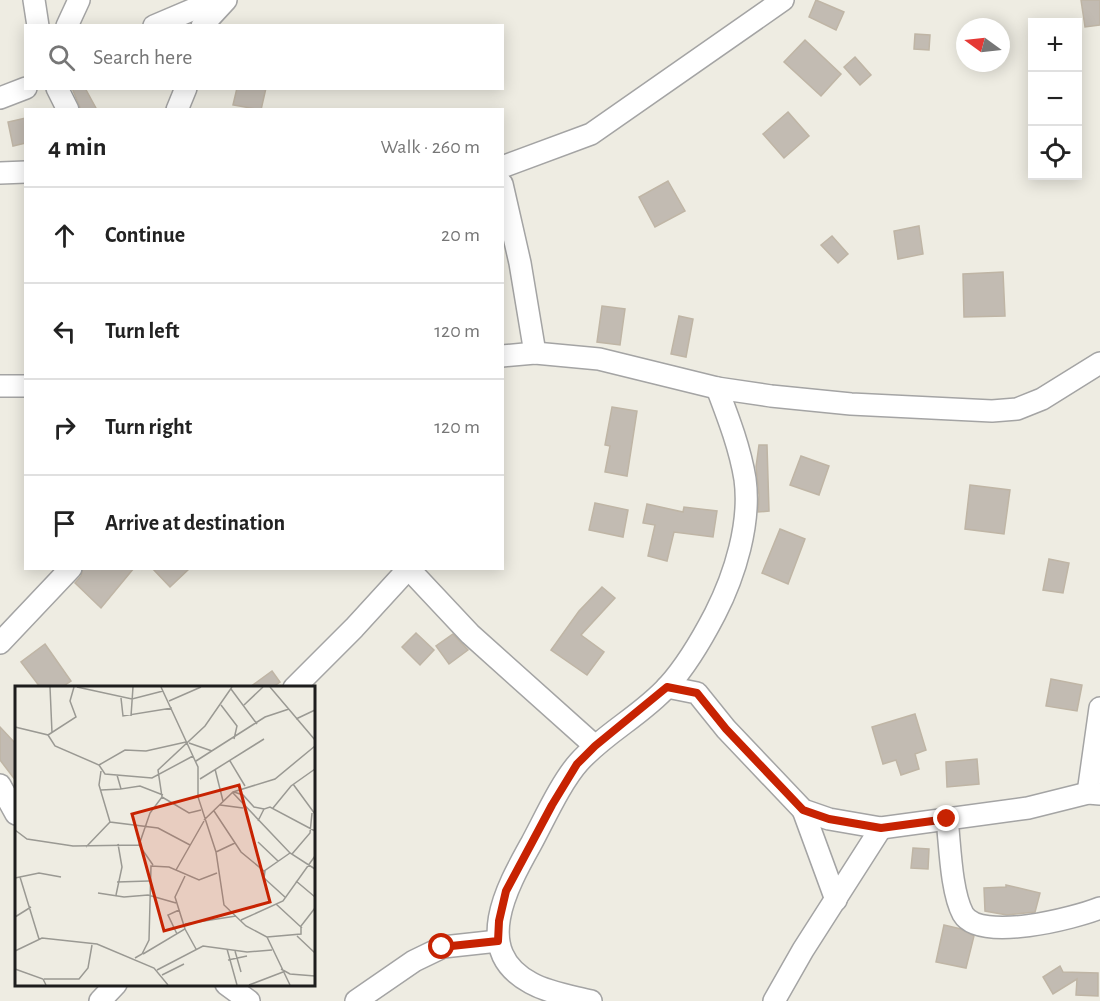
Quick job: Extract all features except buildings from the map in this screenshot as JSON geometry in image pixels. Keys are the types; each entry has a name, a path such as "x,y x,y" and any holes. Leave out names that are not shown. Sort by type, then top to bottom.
{"street":[{"path":"34,0 38,24"},
{"path":"68,24 79,0"},
{"path":"159,24 215,0"},
{"path":"203,24 226,0"},
{"path":"504,166 591,134 783,0"},
{"path":"0,98 24,89"},
{"path":"58,90 67,108"},
{"path":"178,108 185,90"},
{"path":"0,172 24,172"},
{"path":"504,193 520,263 535,353"},
{"path":"504,356 535,353 599,359 717,388 771,396 851,404 992,411 1017,410 1042,399 1100,363"},
{"path":"0,386 24,387"},
{"path":"591,1001 555,993 531,983 516,973 504,956 498,941 499,921 506,891 552,805 577,764 595,746 667,687 691,656 716,613 735,567 745,516 745,479 732,427 717,388"},
{"path":"0,643 69,570"},
{"path":"295,686 354,628 407,570"},
{"path":"409,570 470,634 595,746"},
{"path":"691,656 697,693 726,729 803,810 836,900"},
{"path":"667,687 697,693"},
{"path":"803,810 829,819 881,828 1028,808 1094,794 1100,708"},
{"path":"0,785 15,812"},
{"path":"947,819 957,898 964,916 975,924 995,927 1038,926 1100,908"},
{"path":"774,1001 803,950 881,828"},
{"path":"357,1001 414,961 442,947 498,941"},
{"path":"100,1001 114,986"},
{"path":"229,986 249,1001"}],"route":[{"path":"442,947 498,941 499,921 506,891 552,805 577,764 595,746 667,687 697,693 726,729 803,810 829,819 881,828 947,819"}]}
